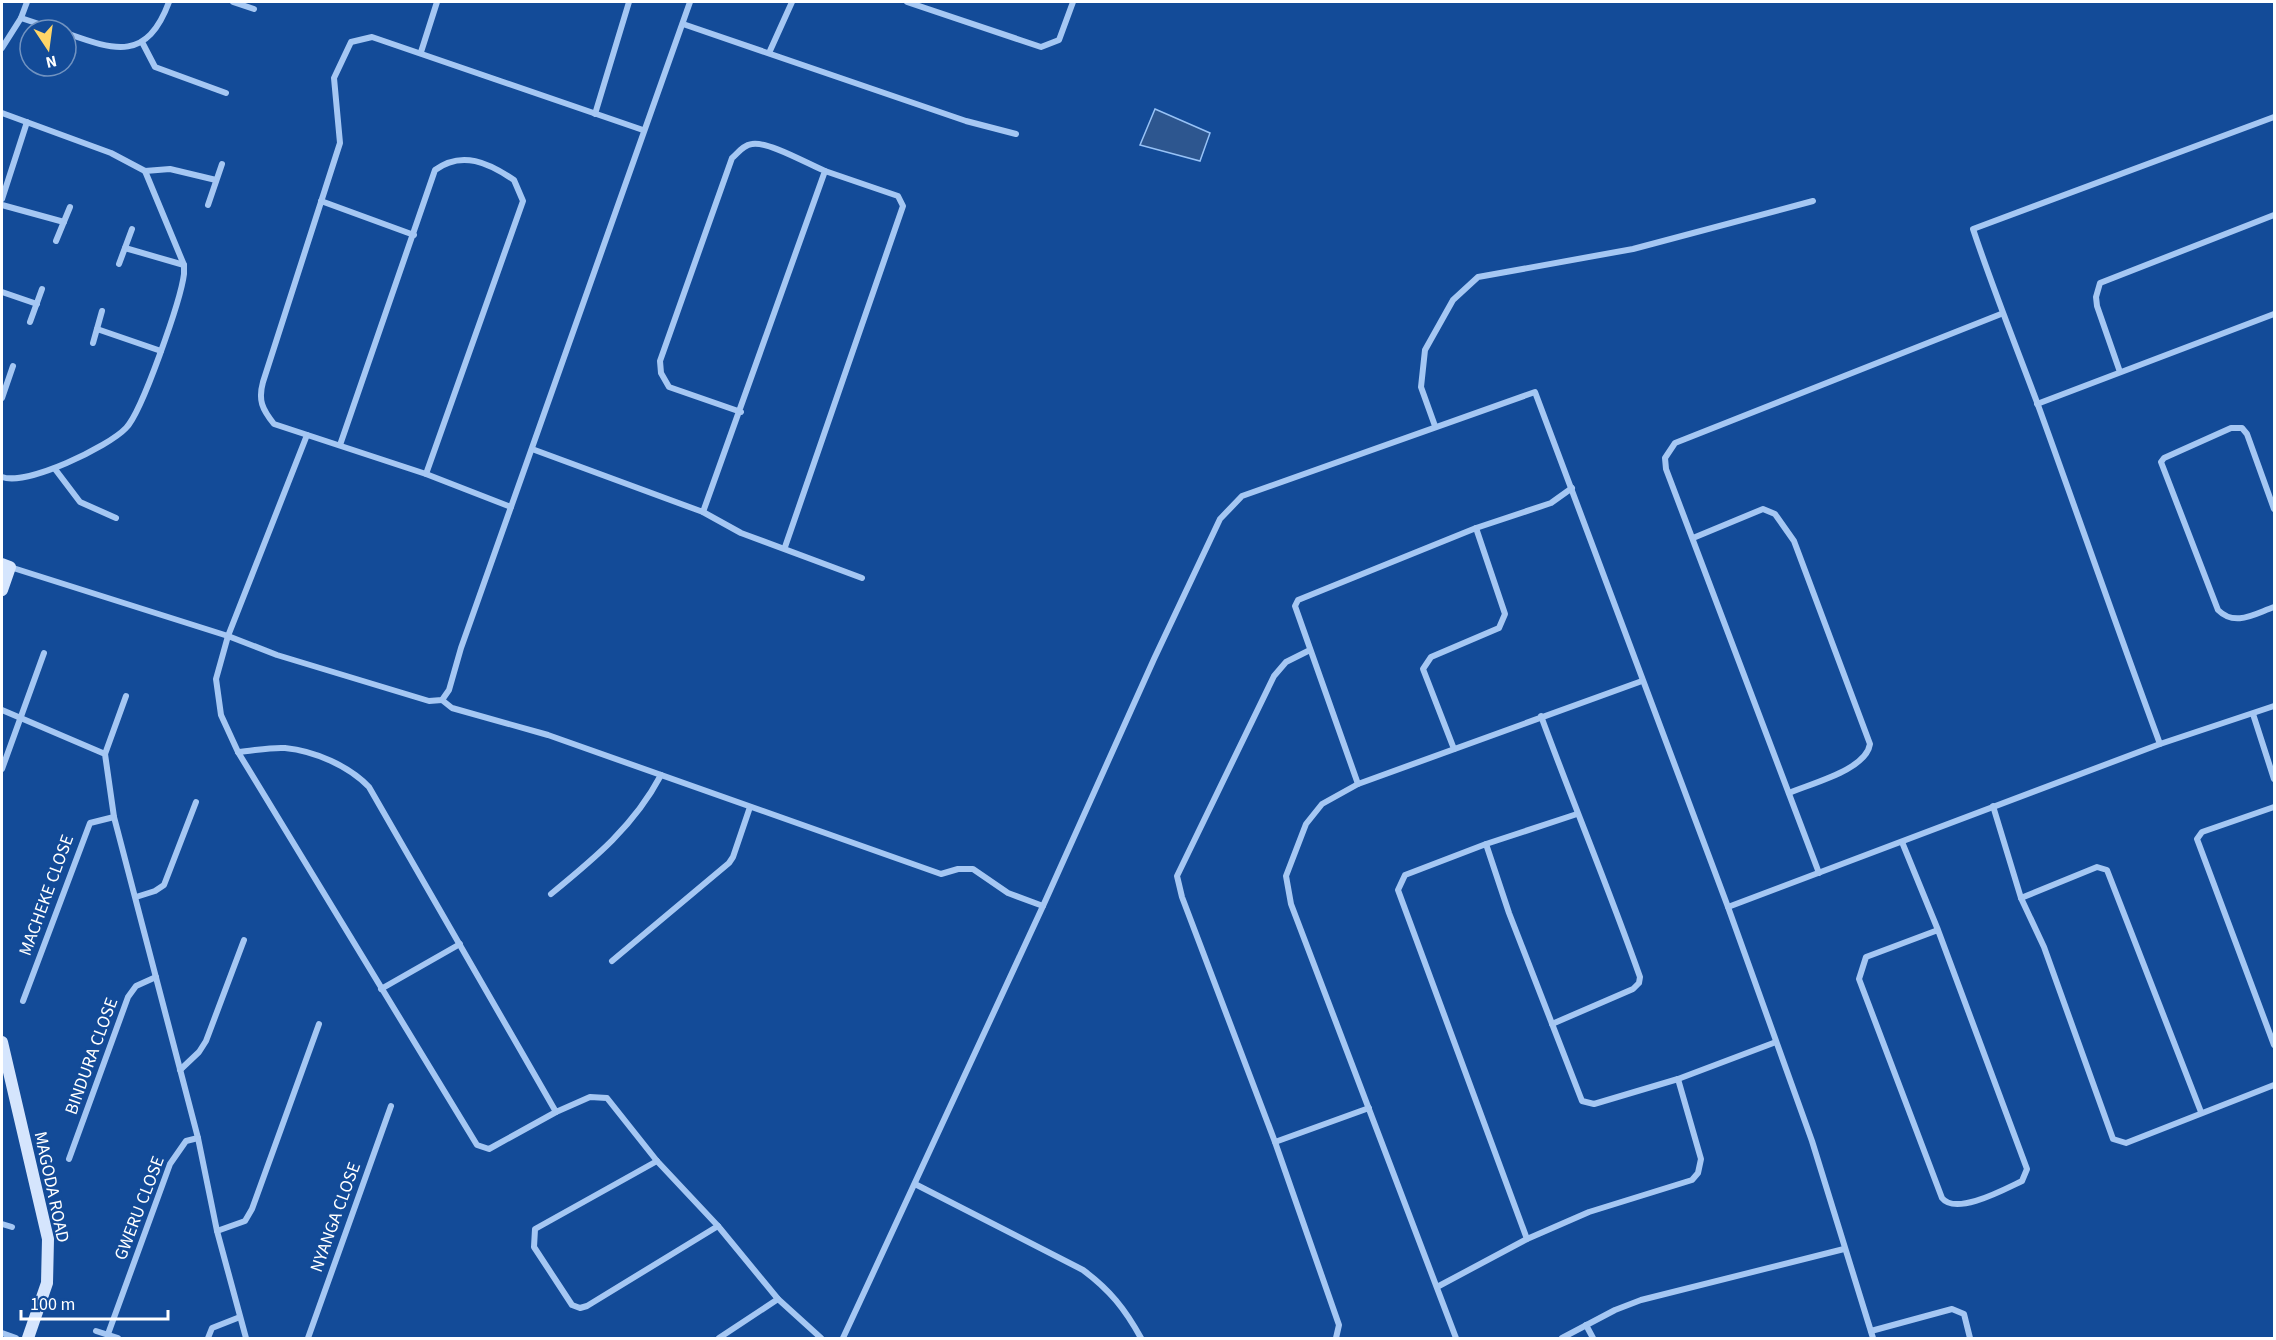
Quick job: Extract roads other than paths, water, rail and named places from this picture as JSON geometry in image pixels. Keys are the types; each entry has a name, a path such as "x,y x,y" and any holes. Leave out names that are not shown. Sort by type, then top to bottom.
{"street":[{"path":"21,18 27,2"},
{"path":"78,37 112,48 133,46 142,42 161,22 169,2"},
{"path":"233,2 254,9"},
{"path":"421,51 437,2"},
{"path":"595,114 629,2"},
{"path":"442,700 449,690 643,130 690,2"},
{"path":"769,53 792,2"},
{"path":"907,2 1041,47 1059,40 1073,2"},
{"path":"2,48 18,23"},
{"path":"683,24 966,121 1016,134"},
{"path":"511,507 426,474 274,424 264,411 259,396 340,143 334,78 348,46 357,39 372,36 421,51 643,130"},
{"path":"142,42 155,67 225,93"},
{"path":"2,113 111,153 145,171 171,169 216,180"},
{"path":"2160,744 2096,575 2037,404 2001,314 1973,230 2274,117"},
{"path":"2,199 27,123"},
{"path":"741,412 669,387 661,373 660,361 732,158 743,147 759,144 825,171 898,196 903,206 785,547"},
{"path":"340,445 435,170 447,161 462,158 475,161 504,173 514,180 521,191 523,201 426,474"},
{"path":"208,205 222,164"},
{"path":"2,477 16,480 55,469 127,428 161,351 180,293 184,266 145,171"},
{"path":"703,512 741,412 825,171"},
{"path":"321,201 414,235"},
{"path":"1435,426 1421,387 1425,351 1453,300 1478,277 1632,249 1813,201"},
{"path":"2,205 64,222"},
{"path":"56,242 70,207"},
{"path":"2120,372 2097,306 2096,297 2100,283 2274,215"},
{"path":"118,264 132,229"},
{"path":"125,248 184,266"},
{"path":"30,322 42,290"},
{"path":"2,292 37,304"},
{"path":"93,343 102,311"},
{"path":"1820,873 1666,469 1665,458 1675,442 2001,314"},
{"path":"2037,404 2274,314"},
{"path":"97,329 161,351"},
{"path":"2,398 4,385 13,366"},
{"path":"843,1338 1220,519 1242,496 1535,392 1728,907 1812,1141 1872,1335 1952,1309 1964,1314 1970,1338"},
{"path":"2274,509 2247,434 2242,428 2231,428 2164,458 2161,462 2218,610 2227,619 2238,620 2274,607"},
{"path":"307,435 228,636 216,679 221,715 238,752 477,1145 489,1149 556,1112 590,1097 607,1098 657,1161 718,1226 778,1299 821,1338"},
{"path":"532,449 703,512 741,533 785,547 862,578"},
{"path":"55,469 80,502 116,518"},
{"path":"1358,784 1295,606 1298,600 1476,528 1551,502 1565,495 1572,488"},
{"path":"1693,538 1763,509 1775,514 1794,541 1870,744 1866,756 1857,765 1789,793"},
{"path":"1454,749 1423,669 1431,657 1499,628 1503,622 1505,614 1476,528"},
{"path":"2,590 6,565 228,636 277,656 429,701 442,700 452,708 548,735 941,874 958,869 973,869 1008,893 1043,906"},
{"path":"1310,650 1286,662 1274,676 1177,876 1182,897 1275,1142 1339,1325 1336,1338"},
{"path":"2,769 44,653"},
{"path":"1456,1338 1291,904 1286,876 1293,852 1314,811 1358,784 1540,716 1642,681"},
{"path":"126,696 105,754 114,817 198,1138 217,1231 246,1338"},
{"path":"1728,907 2160,744 2274,706"},
{"path":"2,710 21,716 105,754"},
{"path":"2253,714 2274,778"},
{"path":"1540,716 1577,814 1605,877 1640,976 1639,983 1633,989 1552,1024"},
{"path":"238,752 284,748 307,753 356,773 369,787 556,1112"},
{"path":"551,894 608,848 649,798 661,775"},
{"path":"136,897 164,885 196,802"},
{"path":"1993,806 2021,898 2044,947 2113,1139 2126,1143 2274,1085"},
{"path":"612,962 729,863 750,807"},
{"path":"2274,807 2202,832 2197,839 2274,1045"},
{"path":"1527,1239 1398,890 1405,875 1486,844 1577,814"},
{"name":"MACHEKE CLOSE","path":"23,1001 90,823 114,817"},
{"path":"1902,842 1938,930 2027,1169 2022,1181 1989,1197 1953,1206 1947,1204 1942,1198 1859,980 1866,957 1938,930"},
{"path":"1486,844 1509,913 1582,1101 1594,1104 1678,1079 1776,1042"},
{"path":"2021,898 2097,867 2109,873 2201,1112"},
{"path":"180,1070 199,1053 206,1041 244,940"},
{"path":"381,989 460,944"},
{"name":"BINDURA CLOSE","path":"69,1159 128,997 136,986 156,977"},
{"path":"217,1231 245,1221 252,1209 319,1024"},
{"name":"MAGODA ROAD","path":"2,1042 48,1239 47,1283 28,1338"},
{"path":"1437,1287 1527,1239 1589,1212 1692,1180 1698,1173 1701,1159 1678,1079"},
{"name":"NYANGA CLOSE","path":"308,1338 391,1106"},
{"path":"1275,1142 1369,1108"},
{"name":"GWERU CLOSE","path":"108,1334 170,1164 186,1141 198,1138"},
{"path":"657,1161 535,1229 534,1247 572,1305 580,1308 587,1306 718,1226"},
{"path":"915,1184 1083,1270 1105,1286 1124,1307 1141,1338"},
{"path":"2,1224 12,1227"},
{"path":"1562,1338 1641,1300 1844,1249"},
{"path":"719,1338 778,1299"},
{"path":"208,1338 212,1328 240,1317"},
{"path":"1586,1325 1593,1338"},
{"path":"96,1331 118,1338"},
{"path":"2,1333 16,1338"}],"water":[{"path":"1155,109 1210,133 1200,161 1140,145"}]}
